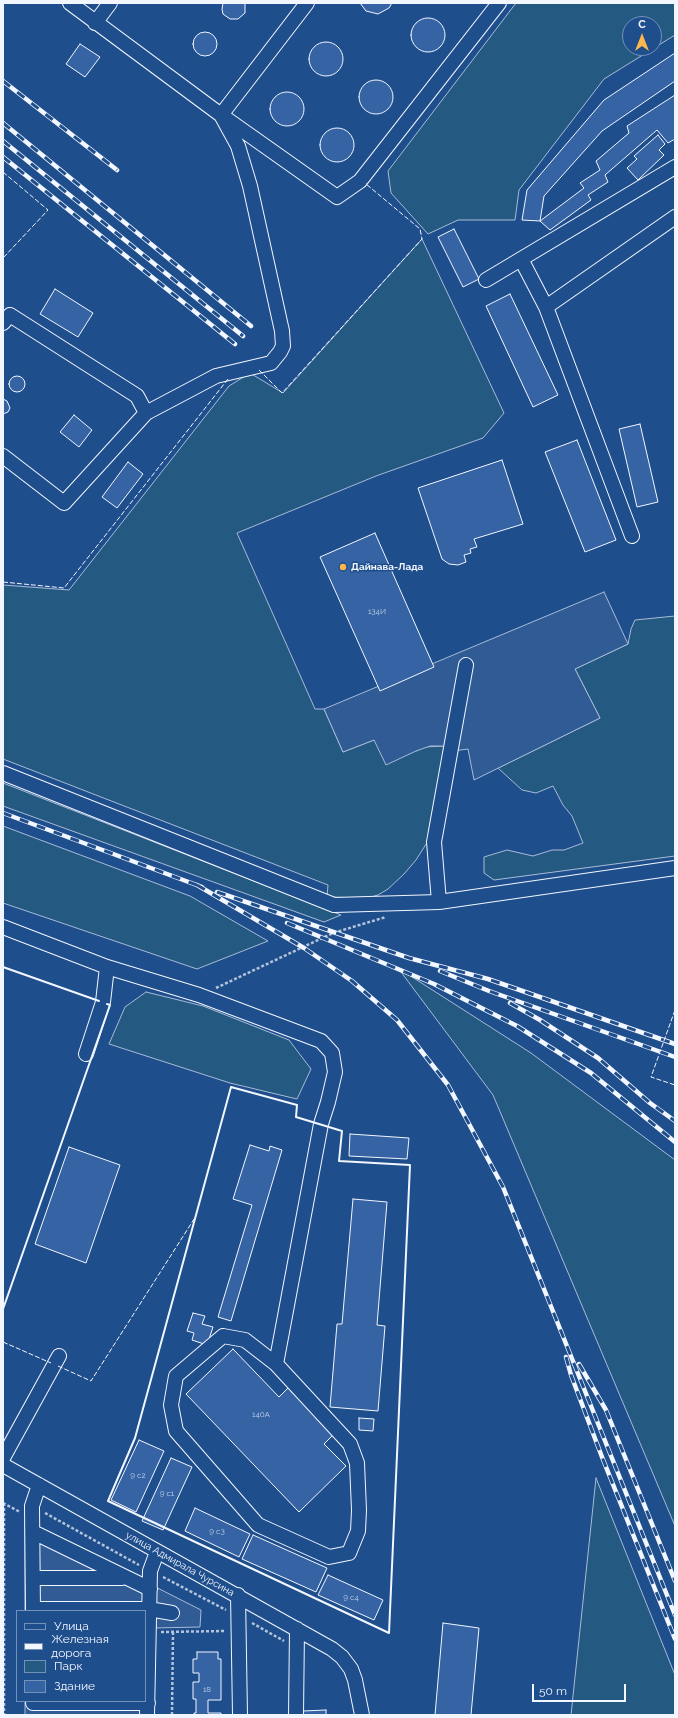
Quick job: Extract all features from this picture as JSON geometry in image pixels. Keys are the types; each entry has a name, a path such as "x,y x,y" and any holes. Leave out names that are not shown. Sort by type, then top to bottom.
{"street":[{"path":"70,3 221,115 337,197 360,182 499,3"},
{"path":"95,23 110,3"},
{"path":"221,115 307,3"},
{"path":"3,456 64,503 146,413 216,376 271,363 280,352 283,346 282,331 250,186 238,146 221,115"},
{"path":"486,280 675,167"},
{"path":"546,307 675,217"},
{"path":"520,259 546,307 632,536"},
{"path":"3,323 10,315 137,396 146,413"},
{"path":"439,902 434,842 466,665"},
{"path":"3,773 334,905 439,902 675,868"},
{"path":"3,927 107,967 199,996 321,1041 332,1053 335,1072 321,1124 276,1364"},
{"path":"86,1054 103,1002 107,967"},
{"path":"223,1336 245,1340 276,1364 350,1444 357,1463 359,1510 358,1531 350,1553 329,1557 258,1525 176,1431 171,1405 176,1376 223,1336"},
{"path":"3,1458 59,1356"},
{"name":"улица Адмирала Чурсина","path":"3,1465 157,1552 238,1595 332,1649 342,1657 351,1669 355,1680 362,1715"},
{"path":"39,1485 32,1506 33,1610 150,1609 172,1613"},
{"path":"33,1532 150,1589"},
{"path":"33,1706 147,1709 150,1571 157,1552"},
{"path":"33,1578 126,1578"},
{"path":"238,1595 240,1715"},
{"path":"296,1629 296,1715"}],"path":[{"path":"199,996 333,933 394,915"},
{"path":"3,1503 4,1715"},
{"path":"148,1637 173,1632 238,1631"},
{"path":"172,1715 173,1632"}],"green space":[{"path":"516,3 675,3 675,35 662,43 662,16 622,16 622,56 641,56 604,79 519,190 515,220 458,220 428,234 391,193 388,171"},
{"path":"422,239 504,413 483,438 376,476 237,533 315,709 324,709 343,752 374,740 416,751 424,747 443,746 446,752 428,841 416,860 388,889 378,895 367,898 327,897 328,885 3,759 3,585 69,590 229,386 250,373 283,393"},
{"path":"675,616 675,856 494,880 484,873 484,857 507,850 533,856 552,850 564,850 583,843 572,816 563,805 553,786 536,793 522,790 498,768 600,718 575,669 628,644 631,629 635,620"},
{"path":"3,783 341,915 324,922 3,806"},
{"path":"3,826 190,896 268,941 197,969 3,903"},
{"path":"398,968 531,1053 675,1160 675,1526 493,1095"},
{"path":"146,992 203,1006 289,1040 311,1069 297,1099 230,1083 109,1044 125,1007"},
{"path":"596,1478 675,1675 675,1715 571,1715"}],"shaded area":[{"path":"604,592 628,644 575,669 600,718 474,780 468,749 446,752 443,746 430,746 386,765 374,740 343,752 324,709"},
{"path":"25,1521 201,1610 200,1627 154,1628 153,1715 25,1715 25,1702 146,1702 146,1610 25,1610"}],"building":[{"path":"223,3 245,3 245,13 238,19 230,19 223,14"},
{"path":"360,3 392,3 389,8 378,14 366,11"},
{"path":"425,18 431,18 435,19 442,25 445,35 444,42 438,49 431,52 425,52 421,51 414,45 411,38 411,32 412,28 418,21"},
{"path":"205,32 214,35 217,44 214,53 205,56 196,53 193,44 196,35"},
{"path":"323,42 329,42 333,43 340,49 343,59 342,66 336,73 329,76 323,76 319,75 312,69 309,62 309,56 310,52 316,45"},
{"path":"80,44 100,57 85,77 66,64"},
{"path":"675,53 675,81 602,131 544,196 540,221 522,220 527,190 604,100"},
{"path":"373,80 379,80 383,81 390,87 393,97 392,104 386,111 379,114 373,114 369,113 362,107 359,100 359,94 360,90 366,83"},
{"path":"284,92 290,92 294,93 301,99 304,109 303,116 297,123 290,126 284,126 280,125 273,119 270,112 270,106 271,102 277,95"},
{"path":"675,95 675,139 668,143 657,130 605,175 608,182 588,195 591,200 550,230 540,221 584,188 580,183 600,170 596,161 629,133 627,126"},
{"path":"334,128 340,128 344,129 351,135 354,145 353,152 347,159 340,162 334,162 330,161 323,155 320,148 320,142 321,138 327,131"},
{"path":"658,135 665,144 659,150 664,155 638,180 627,168 637,159 634,156"},
{"path":"454,229 479,279 463,287 438,237"},
{"path":"55,289 93,313 78,337 40,314"},
{"path":"510,294 558,395 533,407 486,306"},
{"path":"17,376 23,378 25,384 23,390 17,392 11,390 9,384 11,378"},
{"path":"3,399 7,401 10,408 8,412 3,414"},
{"path":"74,415 92,430 79,447 60,432"},
{"path":"640,424 658,502 637,507 619,429"},
{"path":"577,440 616,540 585,552 545,452"},
{"path":"502,460 523,524 474,539 477,547 470,549 471,553 464,555 466,562 458,565 449,564 442,559 418,488"},
{"path":"128,462 143,474 117,508 102,497"},
{"path":"375,533 434,667 380,691 320,557"},
{"path":"350,1134 409,1138 407,1159 349,1156"},
{"path":"250,1145 269,1151 270,1146 282,1150 231,1321 218,1317 252,1205 233,1199"},
{"path":"69,1147 120,1165 86,1263 35,1244"},
{"path":"353,1199 387,1202 377,1325 385,1326 378,1411 330,1407 337,1324 342,1324"},
{"path":"193,1313 205,1316 202,1324 213,1327 207,1345 192,1340 194,1333 187,1331"},
{"path":"233,1349 279,1397 288,1388 334,1434 324,1444 346,1466 299,1512 186,1394"},
{"path":"359,1418 374,1419 373,1431 359,1430"},
{"path":"139,1440 164,1451 136,1512 111,1500"},
{"path":"171,1458 192,1467 163,1530 142,1521"},
{"path":"195,1508 250,1534 239,1557 185,1531"},
{"path":"253,1535 327,1568 316,1592 242,1559"},
{"path":"328,1575 383,1600 374,1620 318,1595"},
{"path":"443,1623 479,1628 471,1715 435,1715"},
{"path":"197,1652 218,1652 218,1659 221,1659 221,1700 208,1700 208,1713 221,1713 221,1715 194,1715 194,1713 196,1713 196,1699 193,1699 193,1682 199,1682 199,1673 193,1673 193,1659 197,1659"},
{"path":"326,1710 326,1715 303,1715 303,1711"}],"railway":[{"path":"3,81 117,170"},
{"path":"3,123 251,326"},
{"path":"3,141 243,336"},
{"path":"3,157 235,344"},
{"path":"3,813 202,887"},
{"path":"197,885 304,948 352,981 397,1020 448,1085 503,1187 675,1615"},
{"path":"217,892 409,958 488,979 675,1044"},
{"path":"287,923 434,984 517,1026 591,1073 675,1142"},
{"path":"440,971 489,991 675,1057"},
{"path":"510,1003 540,1020 598,1058 650,1103 675,1121"},
{"path":"566,1357 571,1375 602,1457 675,1639"},
{"path":"579,1364 606,1410 675,1581"}],"fence":[{"path":"3,172 48,210 3,258"},
{"path":"259,370 282,393 422,239 420,229 366,184 367,183"},
{"path":"3,582 64,588 228,379 230,379"},
{"path":"675,1010 651,1077 675,1085"},
{"path":"58,1366 91,1381 196,1216"},
{"path":"3,1342 51,1363"}],"wall":[{"path":"3,967 99,1001"},
{"path":"3,1309 110,1005 107,1004"},
{"path":"231,1087 297,1105 296,1117 342,1131 339,1161 410,1165 389,1633 108,1501 135,1438 231,1087"}],"place":[{"name":"Дайнава-Лада","path":"343,567"}]}
